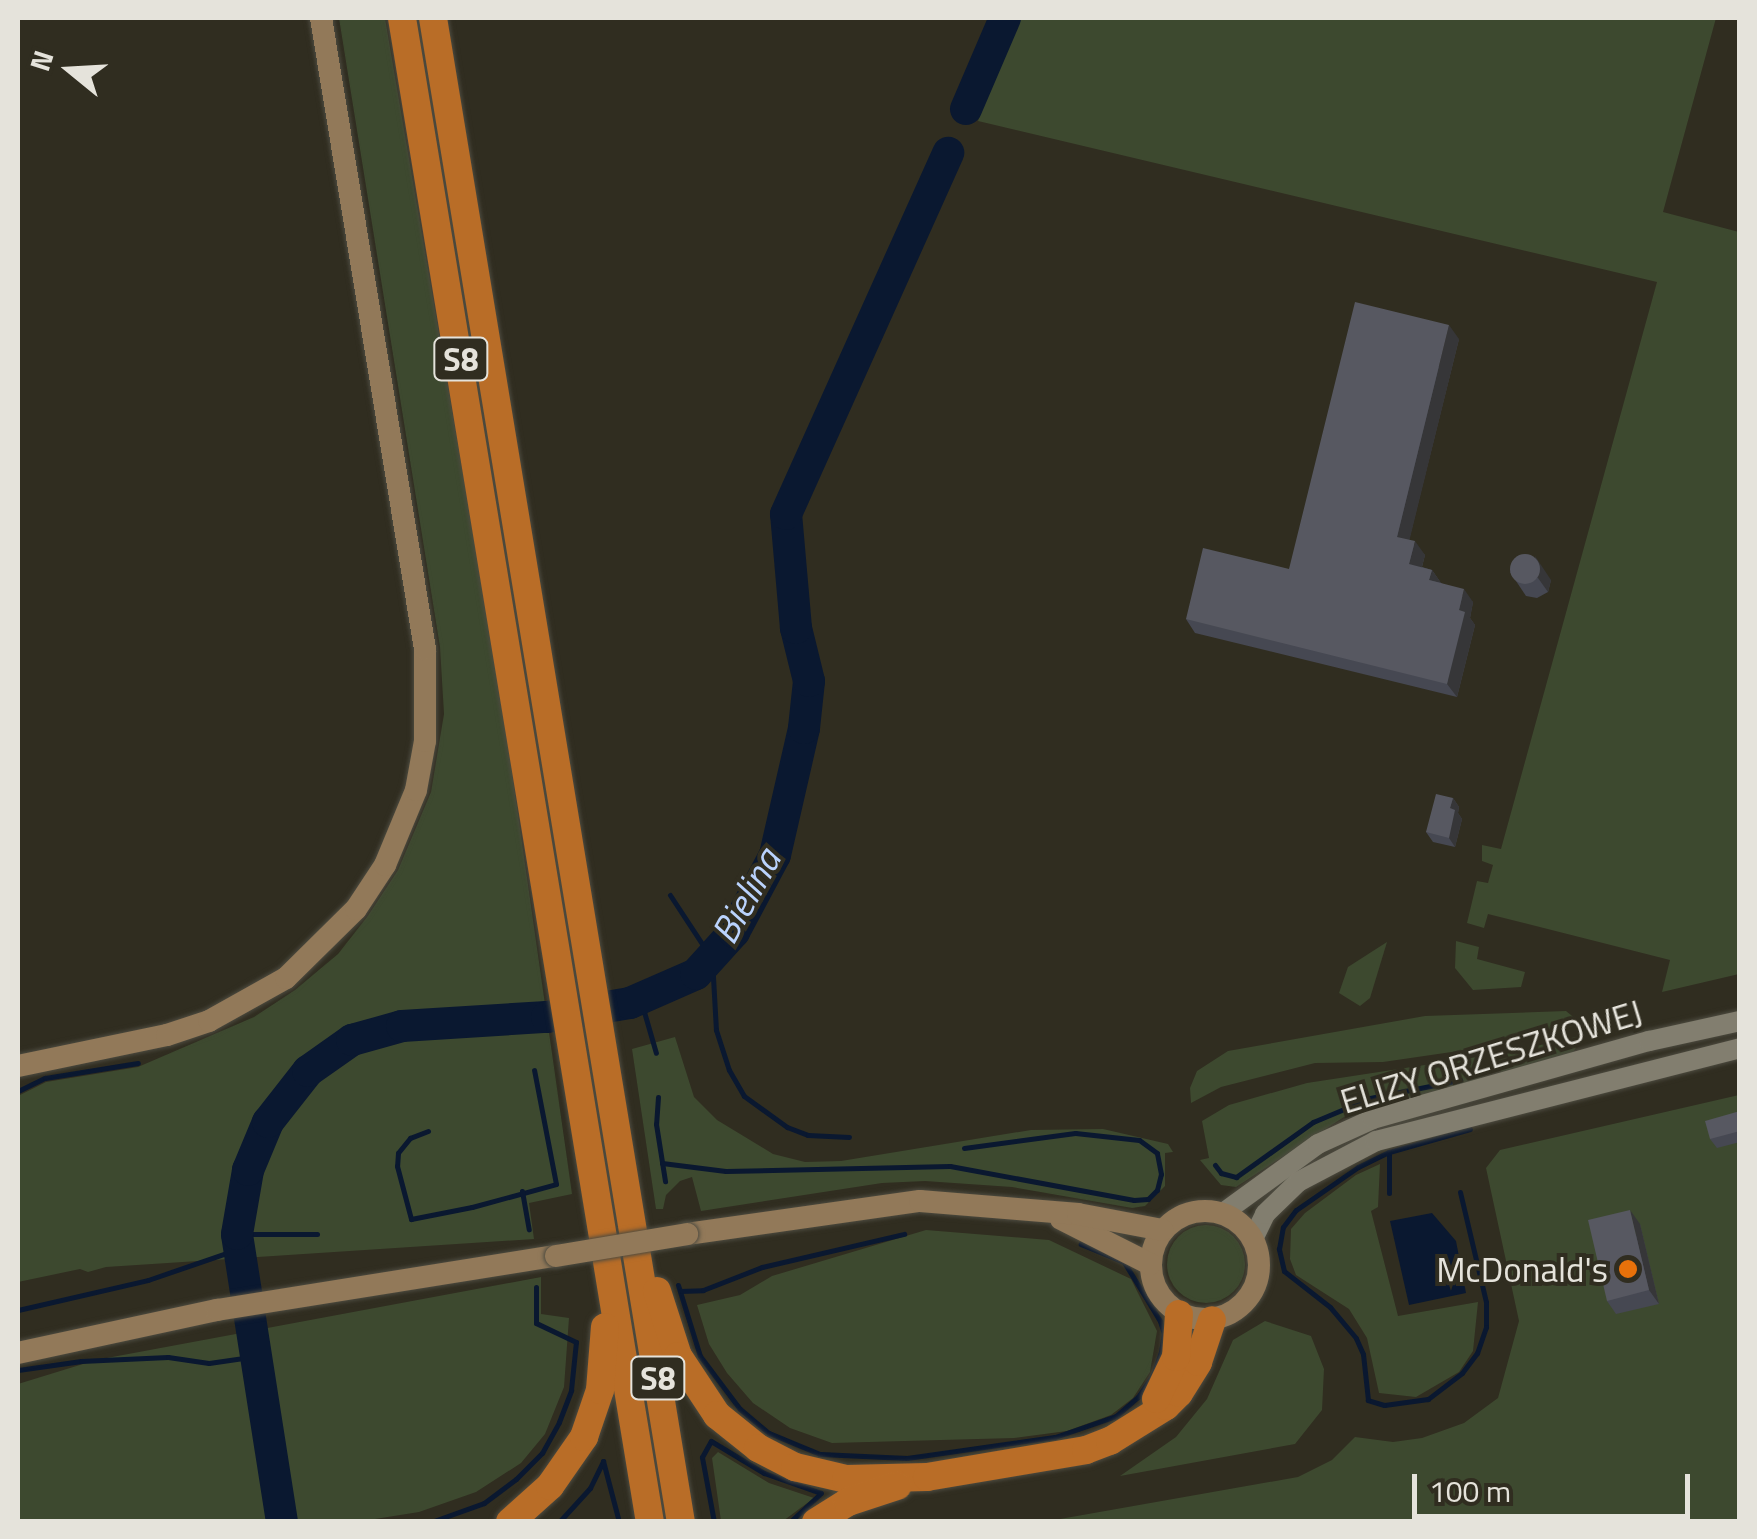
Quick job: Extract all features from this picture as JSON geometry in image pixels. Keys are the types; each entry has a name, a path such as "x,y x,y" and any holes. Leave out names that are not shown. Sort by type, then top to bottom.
{"highway":[{"name":"S8","path":"402,18 650,1522"},
{"name":"S8","path":"433,18 682,1522"},
{"path":"634,1234 678,1356 717,1415 758,1448 819,1474 846,1479 927,1476 1086,1450 1134,1428 1179,1393 1206,1346 1212,1320"},
{"path":"510,1522 531,1507 569,1462 594,1414 605,1334 602,1240"},
{"path":"1134,1428 1172,1370 1180,1314"},
{"path":"816,1522 848,1502 927,1476"}],"main road":[{"path":"18,1066 209,1021 286,978 356,910 385,865 416,790 426,741 426,649 321,18"},
{"path":"18,1353 217,1310 687,1234 920,1202 992,1204 1163,1230"},
{"path":"1049,1212 1150,1264"},
{"path":"1223,1213 1253,1239 1260,1273 1254,1290 1244,1304 1212,1320 1180,1314 1158,1293 1150,1264 1163,1230 1187,1214 1223,1213"},
{"path":"18,1338 95,1334"}],"street":[{"name":"ELIZY ORZESZKOWEJ","path":"1223,1213 1318,1144 1372,1119 1649,1041 1740,1022"},
{"name":"ELIZY ORZESZKOWEJ","path":"1253,1239 1265,1214 1298,1182 1376,1142 1740,1048"}],"green space":[{"path":"339,18 385,18 502,702 572,1194 529,1203 534,1239 106,1267 88,1272 80,1269 18,1282 18,1096 46,1082 138,1067 254,1017 295,990 338,954 367,917 398,870 431,792 444,714 440,647"},
{"path":"1015,18 1716,18 1663,212 1739,232 1739,974 1662,992 1670,960 1488,914 1484,928 1467,923 1477,881 1488,883 1493,865 1482,861 1482,845 1501,849 1657,282 978,121"},
{"path":"1456,941 1479,947 1477,959 1525,972 1521,987 1473,990 1455,968"},
{"path":"1387,942 1370,998 1360,1006 1339,993 1348,967"},
{"path":"1566,1011 1582,1024 1486,1047 1383,1062 1315,1063 1221,1087 1191,1103 1190,1088 1197,1071 1228,1051 1425,1016"},
{"path":"1584,1035 1570,1057 1502,1077 1497,1055"},
{"path":"675,1037 694,1097 717,1120 773,1154 805,1162 841,1161 1031,1130 1103,1129 1168,1144 1173,1152 1165,1153 1165,1186 1145,1206 1132,1208 1012,1187 925,1181 882,1183 701,1211 692,1177 680,1181 666,1195 663,1209 656,1209 632,1049"},
{"path":"1477,1057 1482,1081 1344,1117 1236,1187 1221,1185 1200,1160 1209,1158 1202,1121 1229,1105 1307,1083"},
{"path":"1739,1095 1739,1521 1043,1522 1298,1477 1332,1460 1355,1437 1393,1442 1422,1438 1464,1423 1498,1398 1519,1321 1486,1168 1500,1150"},
{"path":"1380,1164 1378,1207 1371,1211 1398,1316 1478,1302 1473,1351 1459,1372 1416,1397 1379,1393 1367,1338 1349,1309 1296,1275 1290,1259 1291,1229 1305,1213 1356,1175"},
{"path":"1206,1225 1234,1236 1245,1264 1234,1292 1206,1303 1178,1292 1167,1264 1178,1236"},
{"path":"926,1230 1049,1240 1131,1279 1157,1331 1150,1372 1133,1398 1111,1415 1067,1431 1014,1438 832,1443 790,1428 753,1403 709,1344 697,1305 740,1295 772,1276"},
{"path":"541,1277 541,1314 569,1318 564,1387 545,1434 521,1463 476,1492 419,1512 375,1519 18,1521 18,1384 96,1360"},
{"path":"1265,1321 1311,1336 1324,1369 1322,1410 1295,1444 1120,1476 1176,1437 1207,1399 1233,1340"},
{"path":"718,1452 769,1483 814,1498 783,1521 721,1521 712,1458"}],"water":[{"path":"1432,1213 1456,1241 1466,1293 1409,1305 1390,1221"}],"building":[{"path":"1355,302 1449,325 1397,537 1415,541 1409,564 1432,570 1429,580 1464,589 1459,610 1465,612 1447,684 1186,619 1203,548 1289,569"},
{"path":"1525,554 1536,558 1540,569 1536,580 1525,584 1514,580 1510,569 1514,558"},
{"path":"1436,794 1453,798 1450,808 1455,810 1449,838 1426,832"},
{"path":"1740,1111 1740,1131 1710,1139 1705,1121"},
{"path":"1630,1210 1649,1290 1607,1301 1588,1220"}],"waterway":[{"name":"Bielina","path":"966,109 1005,18"},
{"name":"Bielina","path":"282,1522 237,1234 248,1170 268,1122 308,1071 352,1040 402,1026 547,1017 630,1003 696,974 734,932 775,855 804,728 809,681 796,628 786,514 948,153"},
{"path":"670,895 712,959 716,1030 729,1070 744,1096 787,1127 808,1135 849,1137"},
{"path":"640,998 656,1053"},
{"path":"18,1091 45,1078 138,1063"},
{"path":"428,1131 410,1138 398,1153 397,1166 411,1219 556,1184 534,1070"},
{"path":"1215,1165 1221,1173 1236,1177 1313,1122 1370,1098 1460,1080"},
{"path":"658,1097 656,1124 665,1181"},
{"path":"1460,1192 1486,1302 1486,1327 1477,1353 1462,1373 1428,1399 1384,1405 1368,1400 1363,1354 1356,1338 1330,1307 1284,1271 1279,1249 1283,1227 1296,1210 1358,1167 1389,1152 1470,1129"},
{"path":"662,1163 726,1171 950,1166 1134,1200 1148,1199 1157,1190 1161,1174 1157,1153 1139,1140 1075,1133 964,1148"},
{"path":"1389,1152 1389,1193"},
{"path":"522,1191 529,1229"},
{"path":"237,1234 317,1234"},
{"path":"680,1291 703,1290 762,1267 904,1234"},
{"path":"678,1285 700,1356 740,1409 769,1433 820,1454 907,1458 1055,1437 1116,1416 1138,1397 1153,1375 1161,1352 1164,1334 1160,1321 1124,1262 1081,1244"},
{"path":"18,1310 148,1280 238,1249"},
{"path":"431,1522 484,1503 516,1479 542,1453 559,1422 571,1390 576,1342 536,1323 536,1287"},
{"path":"18,1370 81,1361 168,1357 209,1363 257,1356"},
{"path":"714,1522 702,1457 711,1441 764,1473 821,1493 790,1522"},
{"path":"559,1522 590,1488 603,1461 619,1522"}],"place":[{"name":"McDonald's","path":"1628,1269"}]}
